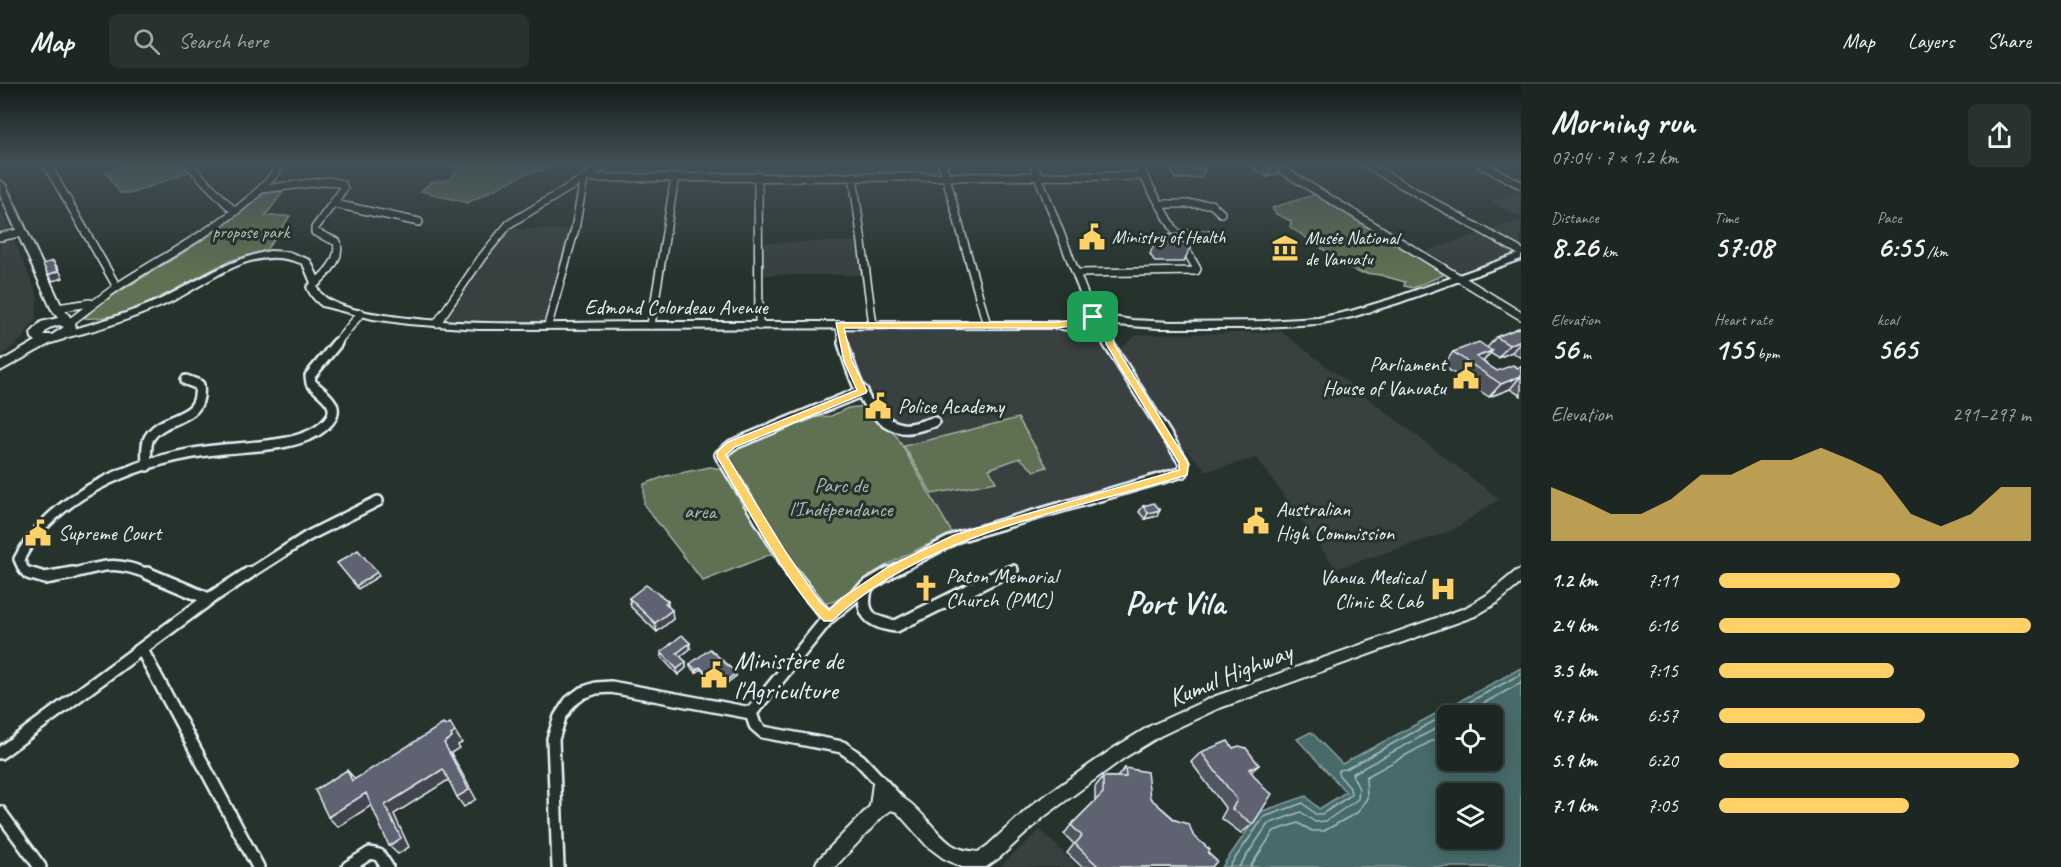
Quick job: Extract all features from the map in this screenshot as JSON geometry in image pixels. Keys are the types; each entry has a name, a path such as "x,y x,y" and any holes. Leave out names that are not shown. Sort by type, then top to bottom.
{"main road":[{"path":"7,200 49,290 65,319"},
{"path":"0,367 26,347 39,331 48,312 49,290"},
{"path":"39,331 54,321 65,319"},
{"path":"0,367 55,337 65,319"},
{"path":"39,331 41,339 55,337"}],"street":[{"path":"67,200 117,286"},
{"path":"223,200 234,211"},
{"path":"65,319 176,252 249,200"},
{"path":"55,337 120,320 180,294 239,262 270,253 298,256 307,262 316,283 331,269 339,250 337,242 315,232 315,228 337,200"},
{"path":"437,323 448,304 504,229 550,200"},
{"path":"548,325 575,229 580,200"},
{"path":"651,325 671,200"},
{"path":"758,200 759,326"},
{"path":"856,200 873,325"},
{"path":"952,200 987,325"},
{"path":"751,713 828,618 867,586 911,560 958,537 1183,472 1184,463 1100,326 1048,200"},
{"path":"1078,273 1196,271 1197,269 1156,200"},
{"path":"1330,200 1521,316"},
{"path":"1427,200 1521,254"},
{"path":"334,204 419,222"},
{"path":"1159,204 1211,204 1221,213"},
{"path":"0,237 23,232"},
{"path":"1176,234 1220,235"},
{"name":"Edmond Colordeau Avenue","path":"316,283 312,287 321,301 338,308 437,323 759,326 1282,324 1334,318 1377,306 1521,254"},
{"path":"65,319 96,302"},
{"path":"209,599 132,567 118,564 109,564 47,579 25,571 19,559 27,541 45,521 102,485 147,466 195,452 294,439 322,429 331,419 334,411 333,404 325,393 311,383 310,376 361,313"},
{"path":"65,319 120,320"},
{"path":"839,325 848,361 862,391 882,421 905,428 934,422"},
{"path":"147,466 148,441 152,434 159,428 185,416 201,397 199,385 186,380"},
{"path":"828,618 816,605 782,554 720,455 732,445 862,391"},
{"path":"0,753 209,599 308,536 378,501"},
{"path":"867,586 863,599 867,615 879,624 896,626 998,575 1013,570"},
{"name":"Kumul Highway","path":"975,864 1039,810 1119,753 1155,731 1213,704 1470,612 1492,599 1521,575"},
{"path":"142,650 181,719 258,867"},
{"path":"558,867 553,739 560,717 570,702 591,689 615,685 751,713"},
{"path":"751,713 754,725 762,732 842,747 854,754 877,783 948,860 962,860 975,864"},
{"path":"876,811 880,799 877,783"},
{"path":"823,867 885,803 895,803"},
{"path":"0,812 40,867"},
{"path":"348,867 370,853 379,855 387,867"}],"shaded area":[{"path":"1521,200 1521,218 1491,201"},
{"path":"0,209 38,296 35,320 22,339 0,357"},
{"path":"1521,220 1521,262 1465,281 1420,253"},
{"path":"504,229 575,229 548,325 437,323"},
{"path":"861,241 867,275 760,275 759,243"},
{"path":"847,329 1075,330 1089,335 1102,343 1129,390 1173,456 1175,468 1163,476 952,533 897,437 884,426 875,411 846,335"},
{"path":"1282,332 1499,499 1451,531 1336,569 1257,458 1207,471 1179,443 1119,350 1137,335"},
{"path":"1040,830 1078,867 1000,867"}],"green space":[{"name":"propose park","path":"257,200 277,200 265,216 290,216 265,250 230,261 139,307 102,318 85,318 86,314 99,304 227,223"},
{"path":"454,200 474,200 467,203"},
{"path":"1299,200 1325,200 1443,272 1443,275 1413,288 1404,286 1405,282 1357,272 1290,227 1291,221 1276,214 1272,208"},
{"name":"Parc de l'Indépendance","path":"866,406 897,437 952,533 879,570 835,601 819,603 798,574 727,461 737,447 806,418 831,416 848,408"},
{"path":"1018,418 1047,467 1034,471 1020,458 989,469 996,482 932,494 904,446"},
{"name":"area","path":"710,467 722,469 774,553 703,581 644,505 644,484 666,476"}],"water":[{"path":"1521,668 1521,867 1222,867 1260,812 1306,796 1319,809 1346,792 1297,739 1311,732 1342,764 1437,713 1437,771 1503,771 1503,705 1452,705"}],"building":[{"path":"1187,234 1192,242 1163,243 1158,235"},
{"path":"53,261 58,271 48,275 43,264"},
{"path":"1521,327 1521,340 1509,345 1496,337"},
{"path":"1479,342 1492,351 1476,357 1497,371 1513,365 1518,368 1521,366 1521,376 1501,384 1453,352"},
{"path":"1154,503 1160,510 1148,513 1143,506"},
{"path":"358,550 377,572 356,586 337,563"},
{"path":"646,585 668,601 665,603 672,610 655,623 629,598"},
{"path":"682,635 690,643 677,653 686,662 677,669 661,652"},
{"path":"710,649 736,673 719,686 700,667 696,670 690,664"},
{"path":"450,723 455,732 444,743 469,790 457,797 443,769 385,805 401,838 389,846 366,793 328,817 315,790 347,770 352,781 443,724 445,726"},
{"path":"1228,741 1233,748 1239,746 1246,748 1259,765 1249,769 1264,788 1272,794 1253,824 1232,809 1237,800 1201,752"},
{"path":"1125,768 1147,772 1150,798 1175,820 1189,824 1193,835 1210,850 1208,853 1217,861 1212,867 1099,867 1075,844 1082,836 1071,825 1103,793 1103,777 1126,777"}],"place":[{"name":"Ministry of Health","path":"1092,237"},
{"name":"Musée National de Vanuatu","path":"1285,248"},
{"name":"Parliament House of Vanuatu","path":"1466,376"},
{"name":"Police Academy","path":"878,406"},
{"name":"Australian High Commission","path":"1256,521"},
{"name":"Supreme Court","path":"38,533"},
{"name":"Paton Memorial Church (PMC)","path":"926,588"},
{"name":"Vanua Medical Clinic & Lab","path":"1443,589"},
{"name":"Ministère de l'Agriculture","path":"714,675"}],"district":[{"name":"Port Vila","path":"1175,602"}],"route":[{"path":"1093,317 1101,318 1111,324 1111,332 1108,333 1110,344 1184,463 1183,472 1177,476 958,537 892,570 867,586 828,618 816,605 782,554 720,455 725,449 862,391 848,361 839,325 1056,325 1087,321 1093,317"}]}
